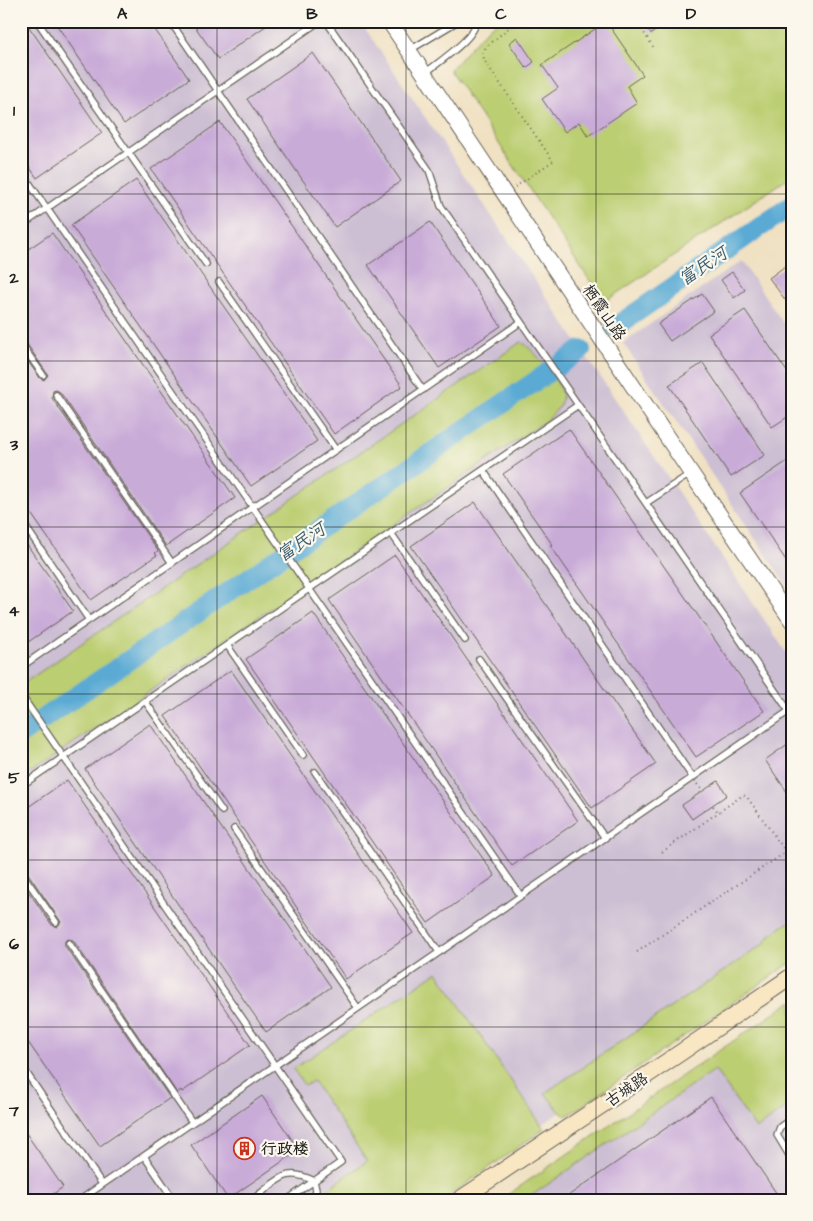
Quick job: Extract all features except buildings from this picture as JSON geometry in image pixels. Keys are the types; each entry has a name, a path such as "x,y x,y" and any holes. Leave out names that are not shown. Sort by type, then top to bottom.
{"main road":[{"name":"古城路","path":"459,1200 792,976"},
{"name":"古城路","path":"478,1200 792,988"}],"street":[{"name":"栖霞山路","path":"389,21 792,621"}],"lane":[{"path":"37,21 206,264"},
{"path":"170,21 423,390"},
{"path":"21,226 320,21"},
{"path":"80,1200 605,838 790,713 441,206 429,170 326,21"},
{"path":"409,51 458,21"},
{"path":"424,74 463,42 476,26 476,21"},
{"path":"21,171 521,896"},
{"path":"219,282 336,450"},
{"path":"21,666 521,322"},
{"path":"21,344 43,375"},
{"path":"56,395 172,563"},
{"path":"21,786 578,405"},
{"path":"483,470 693,778"},
{"path":"646,504 691,473"},
{"path":"21,520 89,620"},
{"path":"391,533 466,640"},
{"path":"227,645 303,755"},
{"path":"479,659 605,838"},
{"path":"23,697 341,1162 287,1200"},
{"path":"145,701 222,811"},
{"path":"315,772 439,952"},
{"path":"234,829 358,1008"},
{"path":"21,872 56,922"},
{"path":"70,942 192,1122"},
{"path":"21,1065 102,1184"},
{"path":"792,1118 780,1127 777,1135 792,1160"},
{"path":"144,1156 174,1200"},
{"path":"254,1200 287,1174 303,1176 314,1181"},
{"path":"314,1181 316,1190 314,1200"}],"path":[{"path":"505,194 553,161 484,60 483,53 486,47 517,21"},
{"path":"636,21 654,48"},
{"path":"662,852 744,796 747,797 786,852"},
{"path":"713,806 718,812"},
{"path":"637,952 792,848"}],"shaded area":[{"path":"21,21 360,21 792,661 792,955 431,1200 21,1200"},
{"path":"741,261 792,336 792,593 623,343"},
{"path":"792,1019 792,1200 525,1200 716,1070"}],"green space":[{"path":"498,21 792,21 792,176 604,302 450,70 486,30"},
{"path":"521,342 546,366 561,390 561,403 548,419 21,779 21,685"},
{"path":"792,920 792,962 566,1116 560,1112 545,1093 765,943 770,935"},
{"path":"437,972 544,1129 443,1200 325,1200 329,1188 367,1161 313,1081 305,1086 293,1069"},
{"path":"792,1001 792,1104 756,1129 715,1070 525,1200 500,1200"}],"waterway":[{"name":"富民河","path":"615,327 792,205"},
{"name":"富民河","path":"21,734 581,350"}],"place":[{"name":"行政楼","path":"245,1148"}]}
